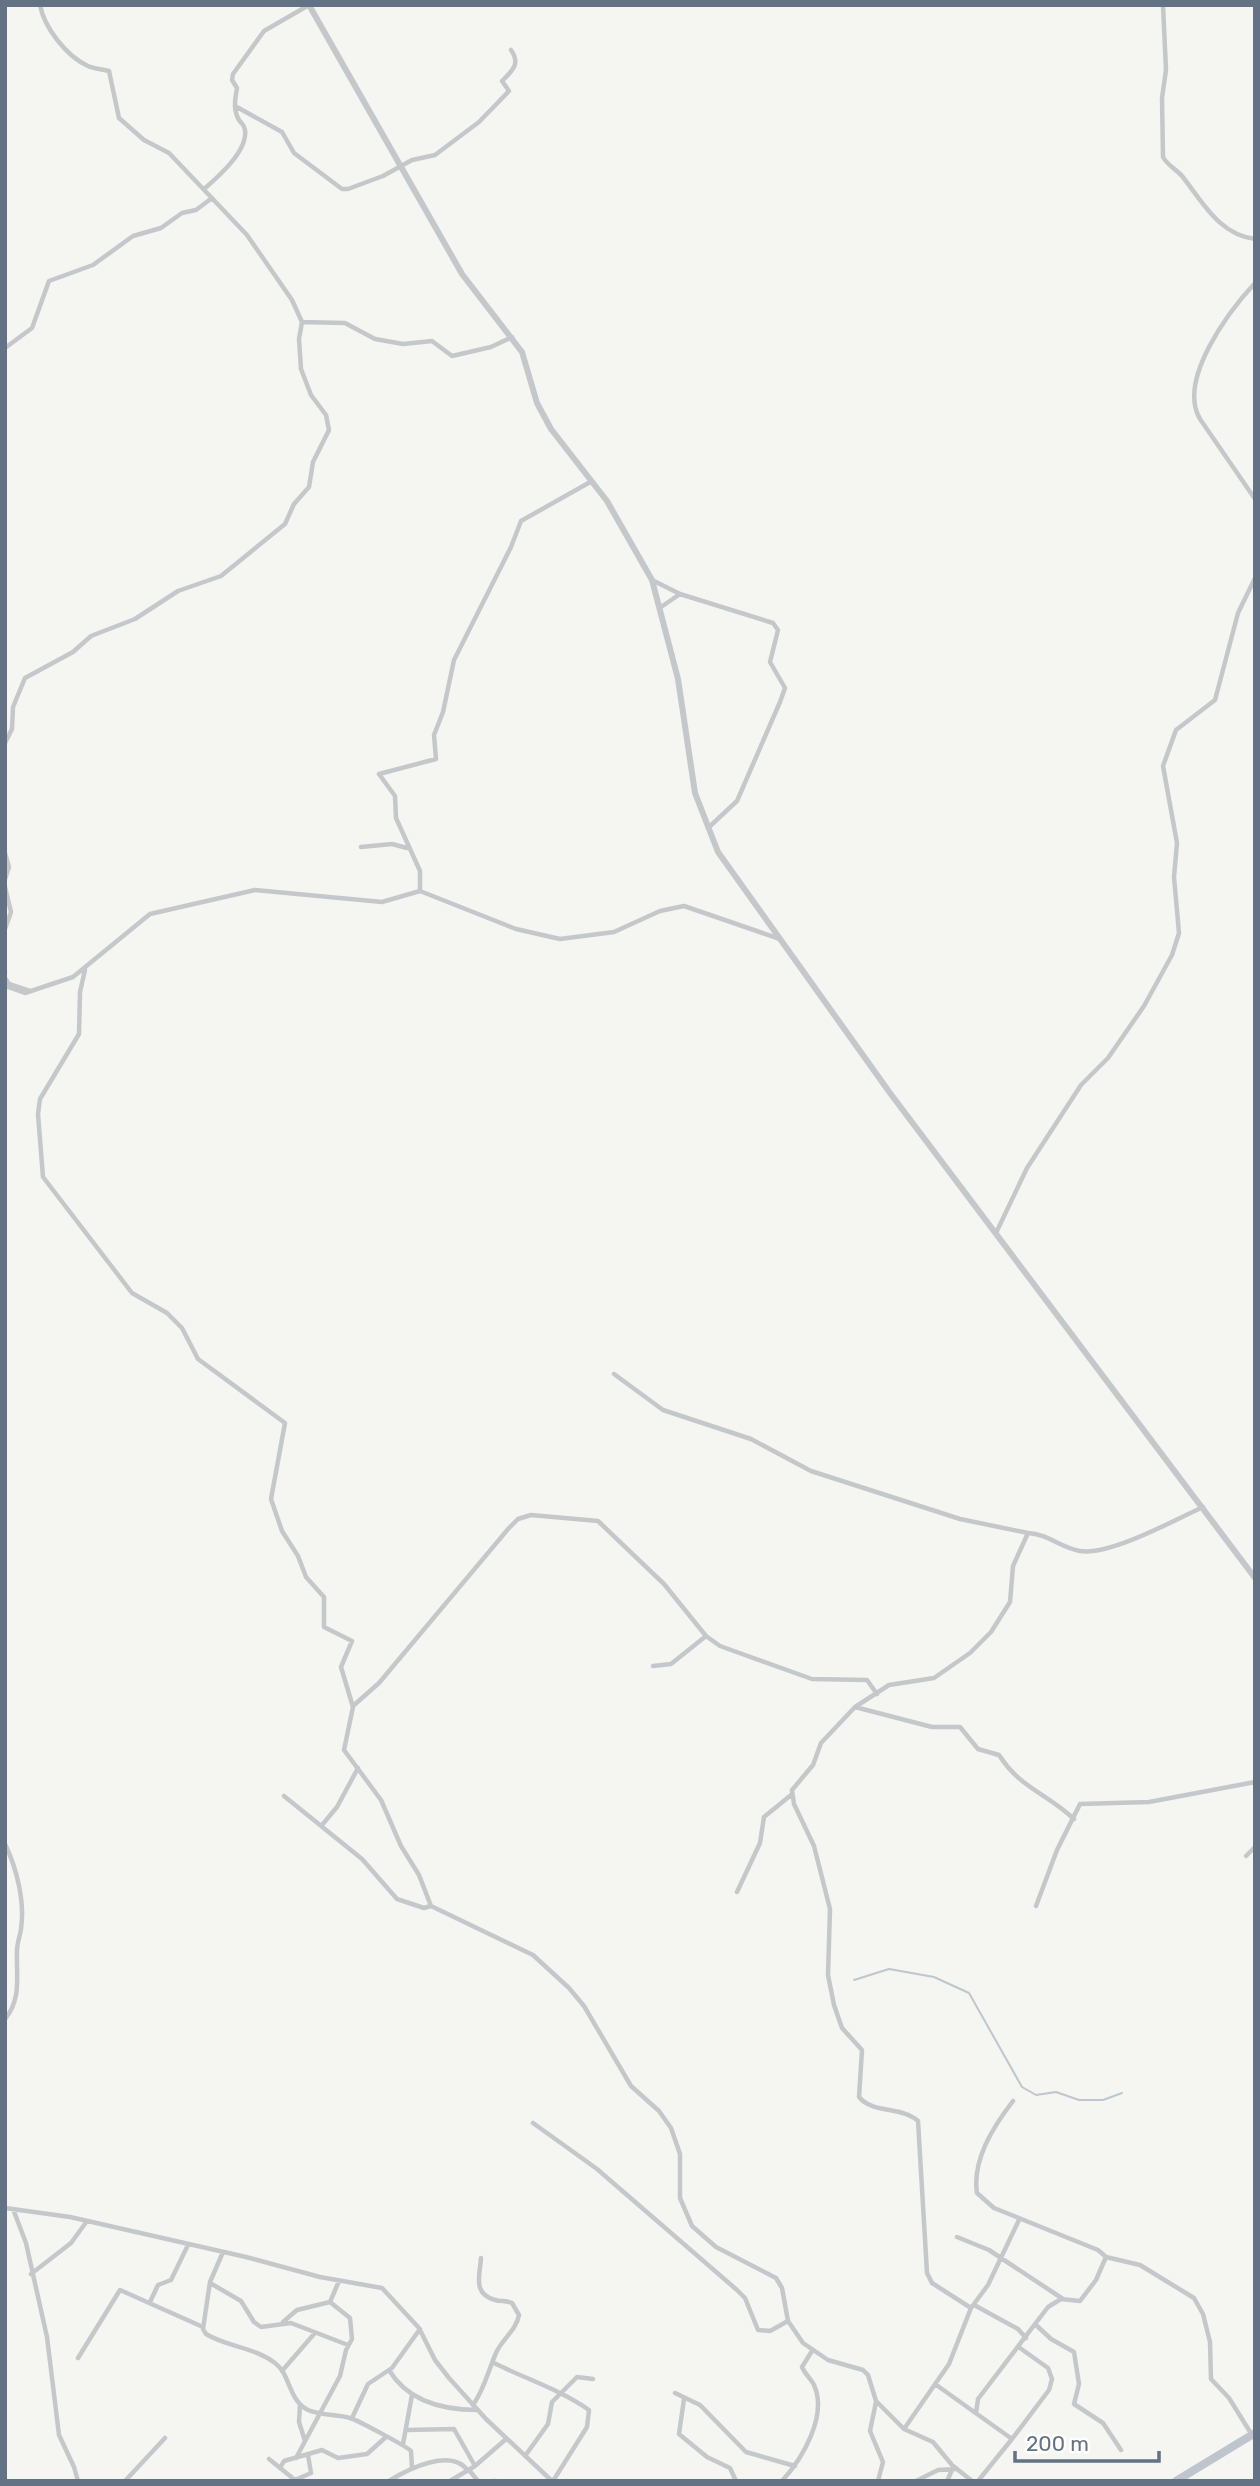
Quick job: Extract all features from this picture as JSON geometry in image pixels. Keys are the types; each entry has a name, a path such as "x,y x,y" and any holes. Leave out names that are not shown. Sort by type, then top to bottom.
{"highway":[{"path":"1176,2481 1253,2434"}],"street":[{"path":"5,743 12,729 13,707 24,678 73,652 91,636 135,619 178,591 221,576 285,524 294,504 309,488 313,462 329,430 326,415 311,395 302,371 299,339 302,321 292,300 247,235 212,198 186,174 169,153 144,140 119,118 110,71 88,66 68,50 45,24 40,5"},
{"path":"204,190 232,163 244,136 235,106 237,88 232,76 259,36 309,5 462,274 522,352 542,415 623,527 652,580 661,607 683,703 693,782 718,852 996,1233 1255,1578"},
{"path":"1163,5 1166,70 1161,98 1163,157 1181,174 1201,205 1229,230 1255,239"},
{"path":"235,106 282,132 294,153 344,189 402,167 412,160 435,155 497,106 509,91 502,81 511,74 515,65 516,59 511,50"},
{"path":"5,348 32,328 49,281 93,265 133,236 157,230 182,213 196,210 212,198"},
{"path":"1255,283 1221,327 1205,357 1194,397 1195,411 1255,499"},
{"path":"302,321 345,323 375,339 403,344 432,341 452,356 491,346 512,337"},
{"path":"420,891 419,866 407,848 395,815 395,796 379,775 436,760 434,735 443,712 454,660 511,547 521,521 592,481"},
{"path":"996,1233 1019,1182 1034,1157 1081,1085 1108,1058 1144,1006 1172,955 1179,933 1174,877 1177,843 1163,766 1177,730 1215,700 1238,613 1255,578"},
{"path":"652,580 680,594 773,623 778,630 770,662 785,688 737,801 708,828"},
{"path":"661,607 680,594"},
{"path":"361,846 392,844 407,848"},
{"path":"5,853 9,867 5,879"},
{"path":"5,887 11,912 5,929"},
{"path":"5,986 17,992 31,991 85,970 138,921 177,905 255,890 382,902 420,891 516,929 561,939 614,932 660,911 684,906 779,939"},
{"path":"85,970 80,992 79,1034 40,1099 38,1114 43,1177 132,1293 167,1313 182,1328 198,1359 285,1423 271,1499 282,1531 298,1556 306,1577 324,1597 324,1627 352,1641 341,1672 353,1707"},
{"path":"5,978 9,984 31,991"},
{"path":"614,1374 663,1410 751,1438 811,1471 960,1519 1046,1536 1076,1551 1098,1551 1167,1527 1204,1507"},
{"path":"431,1906 419,1875 401,1846 381,1800 343,1746 353,1707 379,1682 509,1528 524,1516 594,1520 601,1523 675,1595 706,1636 735,1653 812,1679 867,1681 877,1694"},
{"path":"737,1892 761,1843 764,1817 791,1795 794,1787 813,1765 821,1742 855,1707 903,1680 934,1678 970,1653 991,1632 1010,1602 1013,1566 1028,1534"},
{"path":"653,1666 671,1664 706,1636"},
{"path":"855,1707 932,1727 960,1727 973,1746 982,1752 999,1755 1011,1774 1056,1802 1074,1819"},
{"path":"322,1825 337,1807 358,1768"},
{"path":"1036,1906 1057,1850 1080,1804 1149,1802 1255,1782"},
{"path":"791,1795 814,1846 829,1902 828,1975 842,2028 862,2050 859,2097 866,2103 908,2114 918,2121 920,2200 928,2278 974,2307 1018,2329 1026,2338"},
{"path":"284,1796 322,1825 370,1868 397,1899 424,1908 431,1906 533,1955 548,1966 580,2000 631,2085 659,2111 671,2129 680,2154 678,2191 688,2221 716,2246 776,2278 782,2288 788,2321 812,2351 835,2363 863,2370 868,2375 876,2402 870,2431 883,2462 879,2479 888,2481"},
{"path":"5,1844 17,1872 21,1927 16,1948 15,2002 5,2019"},
{"path":"1247,1856 1255,1847"},
{"path":"1013,2101 989,2138 975,2181 978,2193 986,2203 1019,2220 1098,2250 1106,2257 1140,2265 1194,2298 1203,2314 1210,2342 1211,2379 1229,2398 1253,2434"},
{"path":"533,2123 597,2169 737,2290 745,2298 751,2320 758,2330 770,2330 788,2321"},
{"path":"5,2208 87,2221 340,2281 382,2288 420,2329 435,2360 473,2405 552,2481 589,2422 588,2409 561,2392 538,2385 494,2363"},
{"path":"13,2209 26,2243 49,2350 59,2435 78,2481"},
{"path":"904,2429 952,2358 974,2307 1019,2220"},
{"path":"31,2274 71,2243 87,2221"},
{"path":"957,2236 999,2258 1064,2300"},
{"path":"150,2302 158,2285 171,2280 188,2245"},
{"path":"223,2252 210,2282 203,2327 208,2336 262,2355 282,2371 300,2404 299,2421 305,2441"},
{"path":"976,2413 978,2399 1048,2307 1064,2300 1080,2301 1106,2257"},
{"path":"473,2405 483,2391 496,2352 511,2336 519,2315 512,2303 494,2300 481,2292 477,2283 481,2258"},
{"path":"330,2302 340,2281"},
{"path":"210,2282 241,2301 257,2325 266,2328 283,2322 296,2310 330,2302"},
{"path":"78,2358 118,2291 150,2302 174,2316 203,2327"},
{"path":"296,2458 340,2376 352,2339 350,2318 330,2302"},
{"path":"283,2322 348,2345"},
{"path":"1036,2325 1051,2339 1074,2352 1079,2384 1074,2404 1103,2423 1121,2450"},
{"path":"352,2418 368,2384 389,2370 420,2329"},
{"path":"282,2371 314,2334"},
{"path":"978,2481 1049,2390 1052,2379 1048,2368 1020,2347"},
{"path":"782,2481 795,2466 814,2431 816,2391 802,2367 812,2351"},
{"path":"389,2370 412,2395 445,2409 478,2410"},
{"path":"525,2456 548,2424 550,2405 561,2392 577,2377 593,2379"},
{"path":"935,2384 1012,2439"},
{"path":"675,2393 700,2405 746,2452 795,2466"},
{"path":"403,2444 412,2395"},
{"path":"684,2399 678,2434 707,2457 730,2468 736,2481"},
{"path":"876,2402 904,2429 933,2442 954,2469 972,2481"},
{"path":"300,2404 321,2414 352,2418 403,2444 411,2451 412,2468"},
{"path":"407,2430 454,2429 475,2466"},
{"path":"280,2468 284,2461 324,2450 338,2458 367,2454 386,2437"},
{"path":"125,2481 165,2438"},
{"path":"450,2481 475,2466 506,2439"},
{"path":"269,2459 295,2480 311,2473 308,2455"},
{"path":"389,2481 412,2468 453,2459 462,2463 478,2481"},
{"path":"916,2481 939,2470 954,2469"},
{"path":"947,2481 954,2469"}],"waterway":[{"path":"854,1980 889,1969 934,1977 969,1993 1022,2087 1036,2095 1056,2092 1079,2100 1103,2100 1122,2093"}]}
